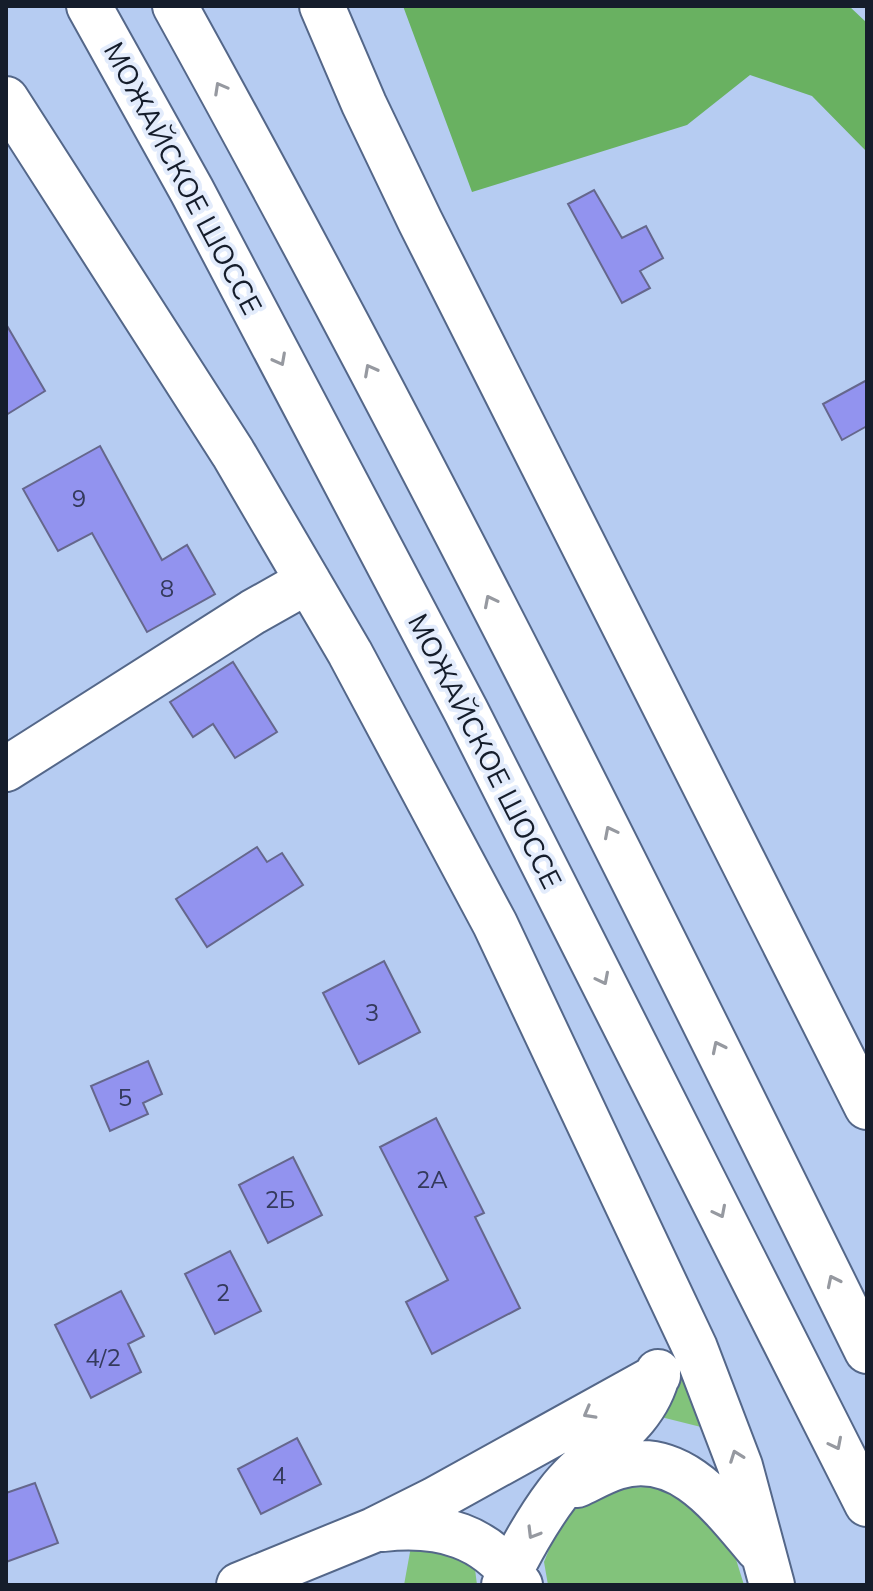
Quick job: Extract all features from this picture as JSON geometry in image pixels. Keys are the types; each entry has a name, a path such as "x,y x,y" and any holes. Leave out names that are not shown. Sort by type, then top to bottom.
{"street":[{"name":"МОЖАЙСКОЕ ШОССЕ","path":"89,6 192,191 473,726 867,1504"},
{"path":"175,6 416,457 631,873 867,1351"},
{"path":"322,6 364,104 420,221 867,1107"},
{"path":"6,101 233,453 350,653 495,924 647,1252 695,1348 740,1466 769,1571"},
{"path":"6,769 253,612 308,581"},
{"path":"374,1530 415,1526 454,1532 484,1549 512,1580 557,1494 586,1462 628,1429 648,1400 658,1376 662,1325 647,1252"},
{"path":"239,1585 374,1530 658,1376"},
{"path":"557,1494 619,1466 653,1463 687,1475 724,1510 769,1571"}],"green space":[{"path":"403,6 849,6 867,23 867,152 812,96 750,75 687,125 472,192"},
{"path":"671,1340 709,1429 657,1416 670,1369"},
{"path":"663,1486 702,1509 730,1540 744,1585 548,1585 544,1562 562,1517 610,1489"},
{"path":"412,1541 474,1561 477,1585 404,1585"}],"building":[{"path":"594,190 622,238 646,226 663,258 640,271 650,288 622,303 568,204"},
{"path":"6,324 45,391 6,415"},
{"path":"867,380 867,426 842,440 823,404"},
{"path":"100,446 162,560 187,545 215,594 147,632 92,533 58,551 23,489"},
{"path":"233,662 277,732 235,758 213,724 193,737 170,702"},
{"path":"257,847 267,862 282,853 303,885 207,947 176,899"},
{"path":"384,961 420,1032 359,1064 323,993"},
{"path":"148,1061 162,1094 143,1103 148,1114 110,1131 91,1086"},
{"path":"436,1118 484,1213 475,1217 520,1308 432,1354 406,1302 448,1280 380,1147"},
{"path":"293,1157 322,1215 268,1243 239,1185"},
{"path":"230,1251 261,1311 215,1334 185,1274"},
{"path":"121,1291 144,1336 128,1344 141,1372 91,1398 55,1325"},
{"path":"297,1438 321,1484 261,1514 238,1469"},
{"path":"35,1483 58,1543 6,1562 6,1493"}]}
